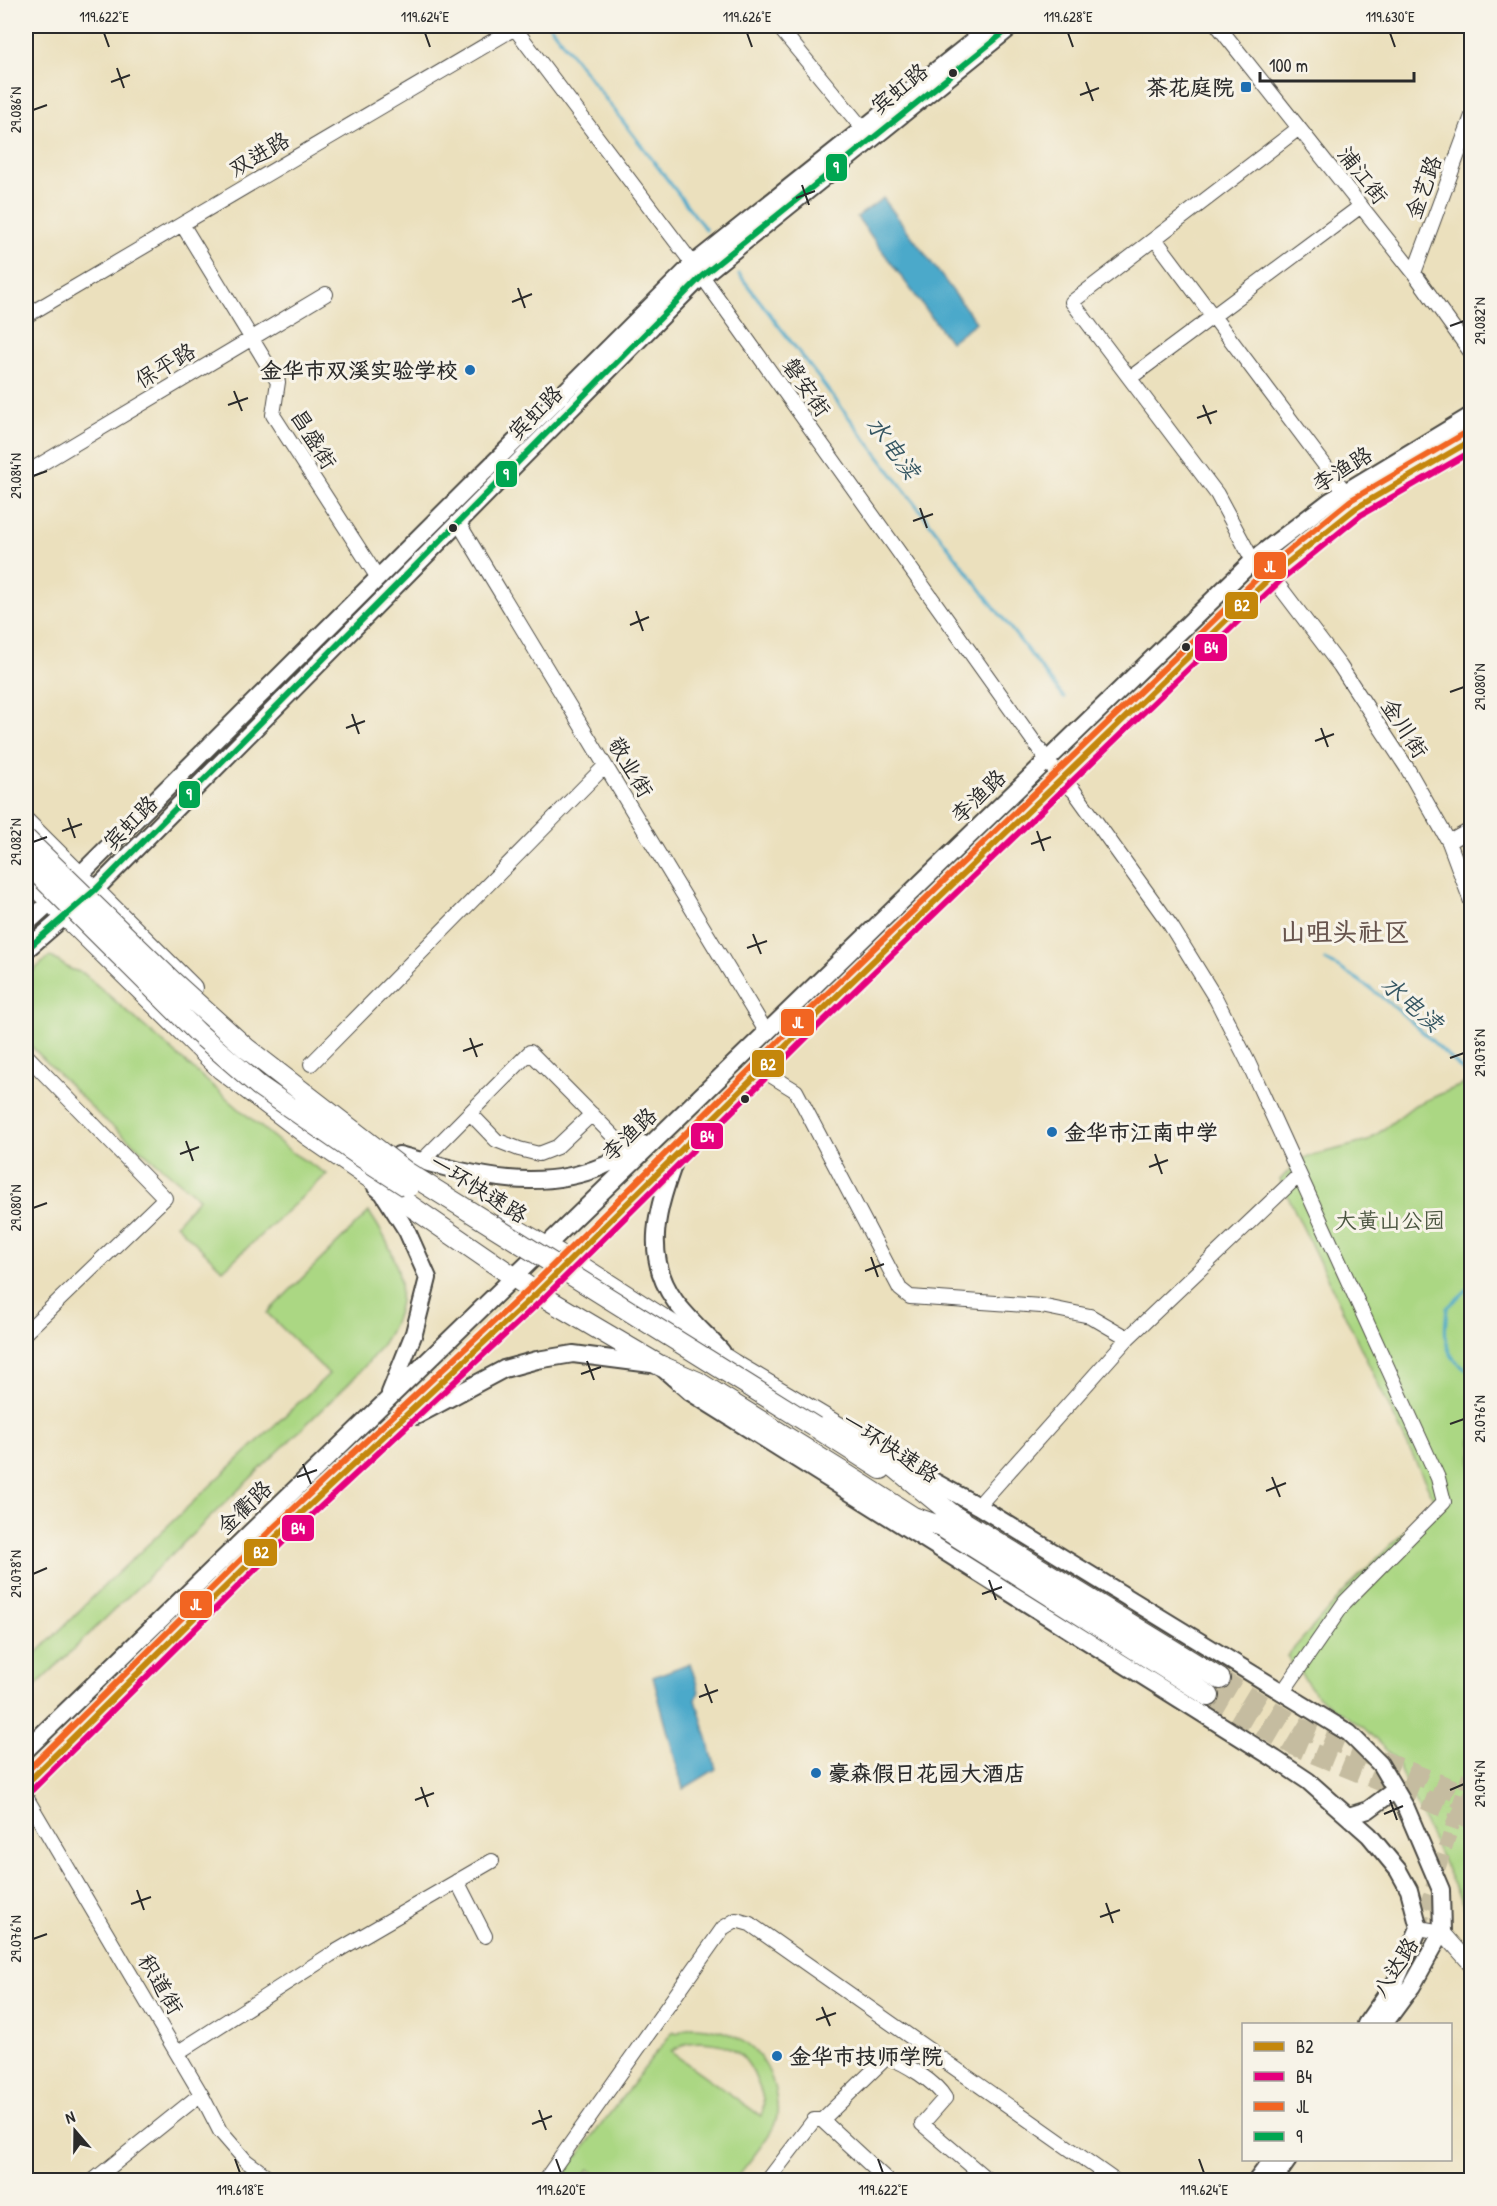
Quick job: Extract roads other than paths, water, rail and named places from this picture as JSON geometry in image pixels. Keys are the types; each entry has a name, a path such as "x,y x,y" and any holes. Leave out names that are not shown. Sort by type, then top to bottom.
{"highway":[{"path":"26,823 227,1023 335,1108 438,1184 570,1260 733,1364 864,1442 948,1521 1209,1696"},
{"name":"一环快速路","path":"26,839 172,981 246,1048 405,1171 948,1521"},
{"name":"一环快速路","path":"26,862 198,1033 259,1086 360,1156 693,1367 810,1431"},
{"path":"26,877 220,1069 309,1136 537,1293 660,1365 698,1382 913,1517 948,1521 1220,1679"}],"main road":[{"name":"宾虹路","path":"26,924 80,875 378,578 698,270 863,129 992,26"},
{"name":"宾虹路","path":"26,950 95,890 458,522 698,270 1012,26"},
{"name":"李渔路","path":"545,1246 633,1156 663,1134 1253,561 1330,501 1472,415"},
{"name":"李渔路","path":"570,1260 1061,779 1278,571 1356,508 1472,440"},
{"path":"399,1155 492,1178 550,1180 633,1156"},
{"path":"676,1155 658,1210 655,1242 660,1271 675,1300 733,1364"},
{"path":"360,1172 383,1193 401,1221 428,1278 414,1333 389,1398"},
{"name":"金衢路","path":"26,1749 545,1246"},
{"name":"金衢路","path":"26,1784 279,1534 570,1260"},
{"path":"393,1429 504,1369 537,1360 573,1354 660,1365 690,1392 1308,1781 1370,1835 1398,1870 1409,1890 1419,1928 1396,1982 1367,2023"},
{"path":"864,1442 978,1506 1349,1733 1380,1764 1406,1808 1441,1890 1442,1932"},
{"path":"1349,1816 1368,1810 1395,1790"},
{"name":"八达路","path":"1385,2023 1412,1986 1442,1932"},
{"path":"1257,2181 1271,2161"},
{"path":"1274,2181 1287,2161"}],"street":[{"path":"778,26 863,129"},
{"name":"浦江街","path":"1218,26 1414,273 1472,354"},
{"name":"磐安街","path":"514,27 698,270 1047,760 1061,779 1074,791 1171,926 1216,999 1248,1062 1438,1478 1444,1502 1345,1602 1282,1693"},
{"name":"双进路","path":"26,316 514,27"},
{"name":"金艺路","path":"1414,273 1472,116"},
{"path":"1253,561 1217,494 1072,302 1299,128"},
{"path":"1130,378 1361,206"},
{"name":"昌盛街","path":"183,224 278,382 273,415 378,578"},
{"path":"1155,239 1345,492"},
{"name":"保平路","path":"26,473 326,294"},
{"name":"敬业街","path":"458,522 767,1034"},
{"name":"金川街","path":"1281,587 1346,675 1407,768 1449,842 1472,904"},
{"path":"311,1064 605,766"},
{"path":"1449,842 1472,829"},
{"path":"422,1161 530,1052 633,1156"},
{"path":"26,1055 165,1198 26,1332"},
{"path":"762,1070 796,1090 900,1289 910,1297 1041,1306 1090,1316 1128,1338"},
{"path":"470,1113 496,1140 539,1154 557,1147 592,1114"},
{"path":"978,1506 1128,1338 1299,1174"},
{"name":"积道街","path":"26,1797 201,2094 220,2131 246,2161 272,2181"},
{"path":"177,2053 330,1954 492,1861"},
{"path":"457,1881 485,1936"},
{"path":"545,2181 723,1928 736,1920 750,1924 759,1930 1113,2181"},
{"path":"1419,1928 1442,1932 1472,1966"},
{"path":"822,2120 887,2057 899,2061 940,2089 945,2098 922,2124 988,2181"},
{"path":"94,2181 201,2094"},
{"path":"768,2181 814,2120 822,2120 887,2181"}],"water":[{"path":"883,198 976,322 950,342 857,217"},
{"path":"690,1663 699,1691 696,1700 716,1769 683,1789 653,1677"}],"waterway":[{"name":"水电渎","path":"550,26 706,230"},
{"name":"水电渎","path":"739,274 1064,698"},
{"name":"水电渎","path":"1325,960 1384,999 1472,1079"},
{"name":"水电渎","path":"1472,1285 1447,1308 1445,1329 1450,1353 1462,1367 1472,1373"}],"tunnel":[{"path":"1220,1679 1303,1729 1472,1797"},
{"path":"1209,1696 1293,1745 1472,1819"},
{"path":"1419,1928 1472,1766"}],"place":[{"name":"茶花庭院","path":"1246,87"},
{"name":"金华市双溪实验学校","path":"470,370"},
{"name":"金华市江南中学","path":"1052,1132"},
{"name":"豪森假日花园大酒店","path":"816,1773"},
{"name":"金华市技师学院","path":"777,2056"}],"district":[{"name":"山咀头社区","path":"1345,932"}],"park label":[{"name":"大黄山公园","path":"1390,1220"}]}
